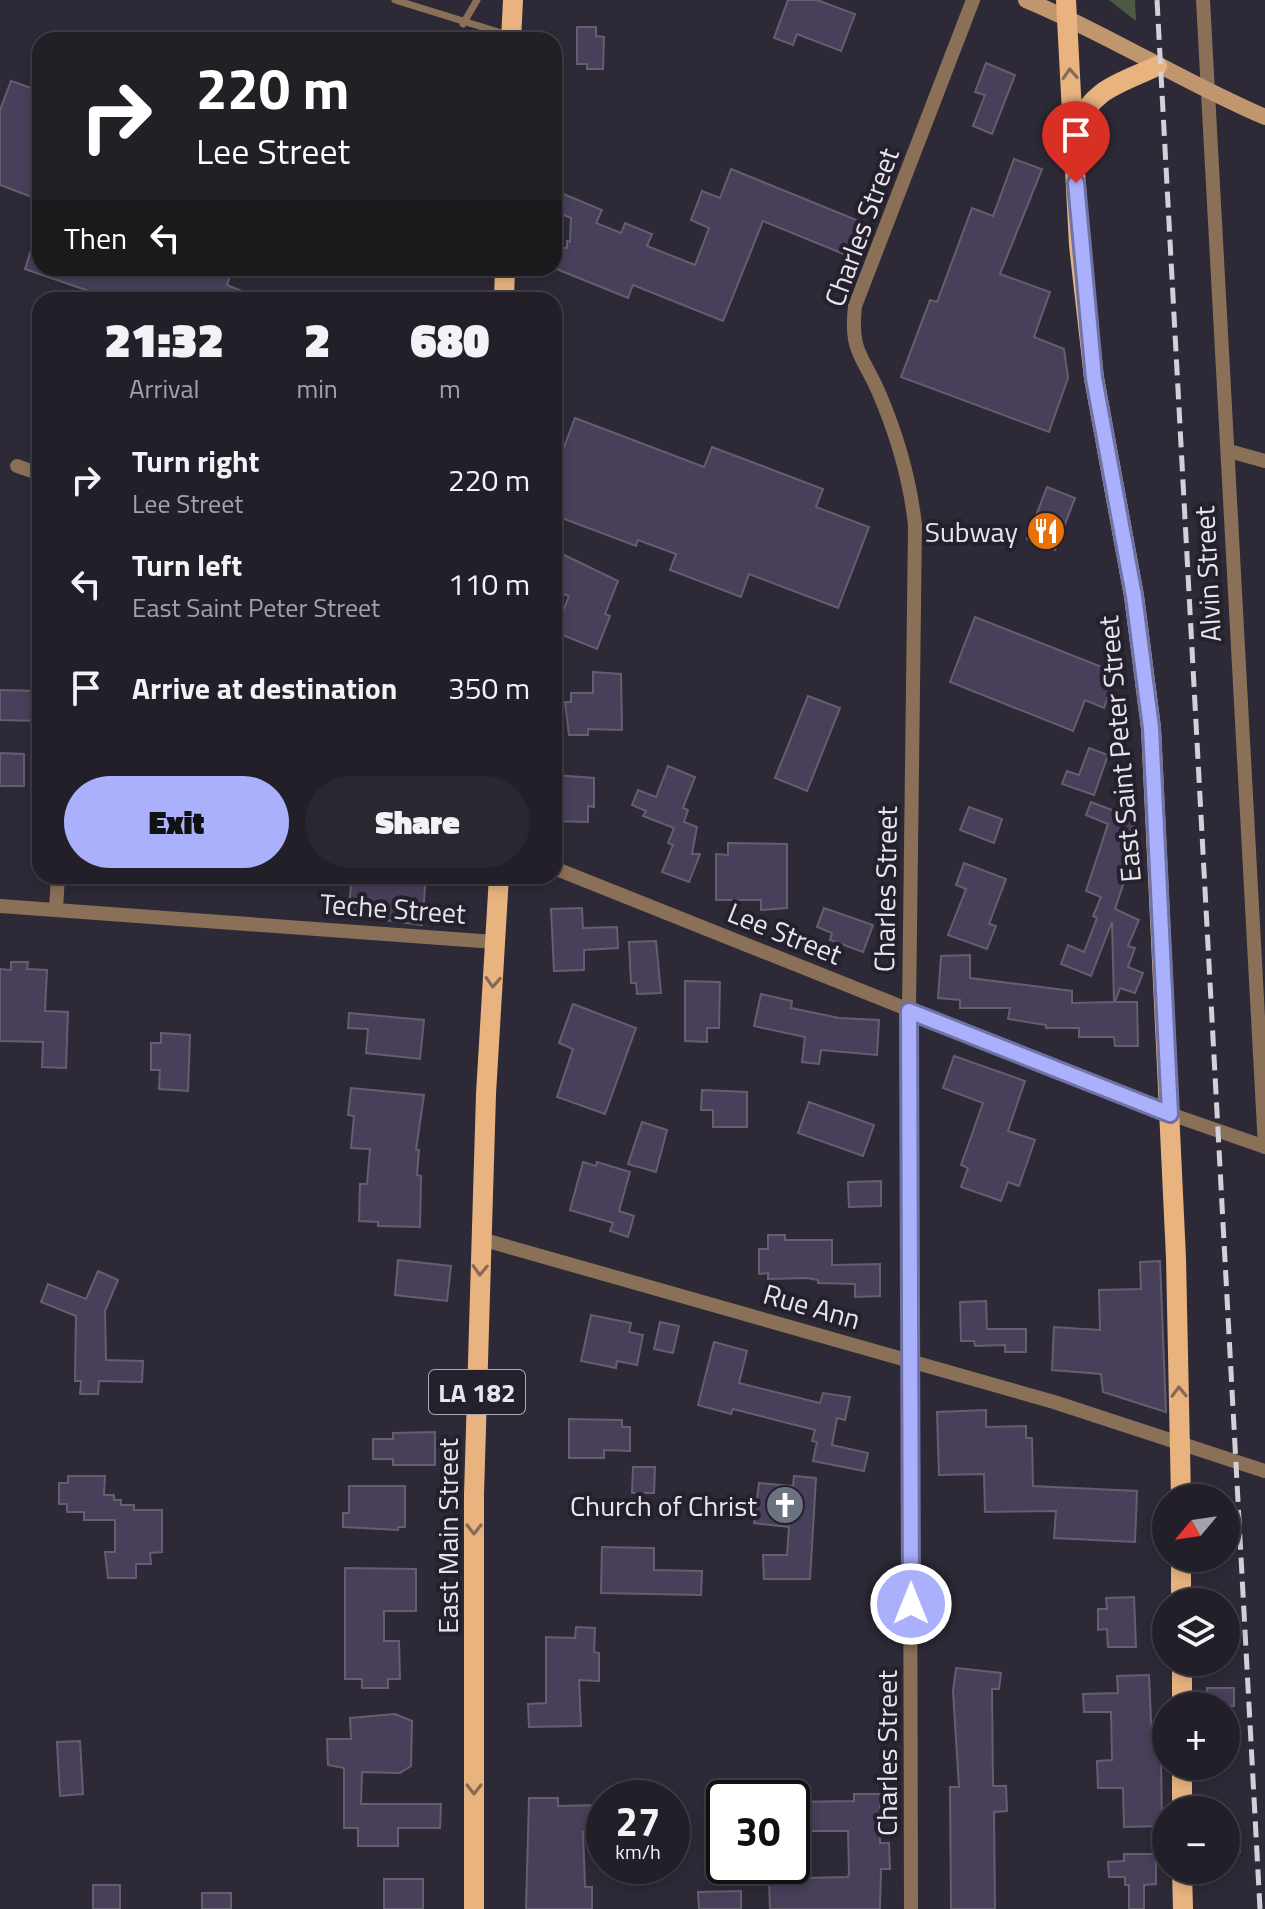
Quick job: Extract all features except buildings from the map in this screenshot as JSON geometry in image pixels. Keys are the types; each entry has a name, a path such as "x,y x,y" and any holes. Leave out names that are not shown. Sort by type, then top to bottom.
{"main road":[{"path":"511,32 513,0"},
{"path":"1026,0 1067,9 1157,66 1205,92 1265,117"},
{"name":"East Saint Peter Street","path":"1067,9 1079,245 1094,378 1134,596 1151,728 1170,1114 1181,1484"},
{"path":"1073,132 1087,104 1099,93 1157,66"},
{"name":"East Main Street","path":"474,1909 474,1507 481,1239 499,884"},
{"path":"1182,1884 1183,1909"}],"street":[{"name":"Charles Street","path":"911,1909 909,1011 915,525 910,481 878,392 855,352 853,329 855,306 973,0"},
{"name":"Alvin Street","path":"1203,0 1205,92 1211,137 1223,403 1229,451 1233,590 1265,1147"},
{"path":"1229,451 1265,461"},
{"path":"17,466 32,471"},
{"name":"Lee Street","path":"562,871 1170,1114 1265,1147"},
{"path":"56,909 58,884"},
{"name":"Teche Street","path":"0,906 495,942"},
{"name":"Rue Ann","path":"481,1239 911,1361 1181,1441 1265,1471"}],"lane":[{"path":"395,0 490,32"},
{"path":"463,24 477,0"}],"green space":[{"path":"1109,0 1135,0 1136,21"}],"railway":[{"path":"1157,0 1260,1909"}],"place":[{"name":"Subway","path":"1046,531"},
{"name":"Church of Christ","path":"785,1505"}],"route":[{"path":"911,1604 909,1011 1170,1114 1151,728 1134,596 1094,378 1079,245 1076,183"}]}
